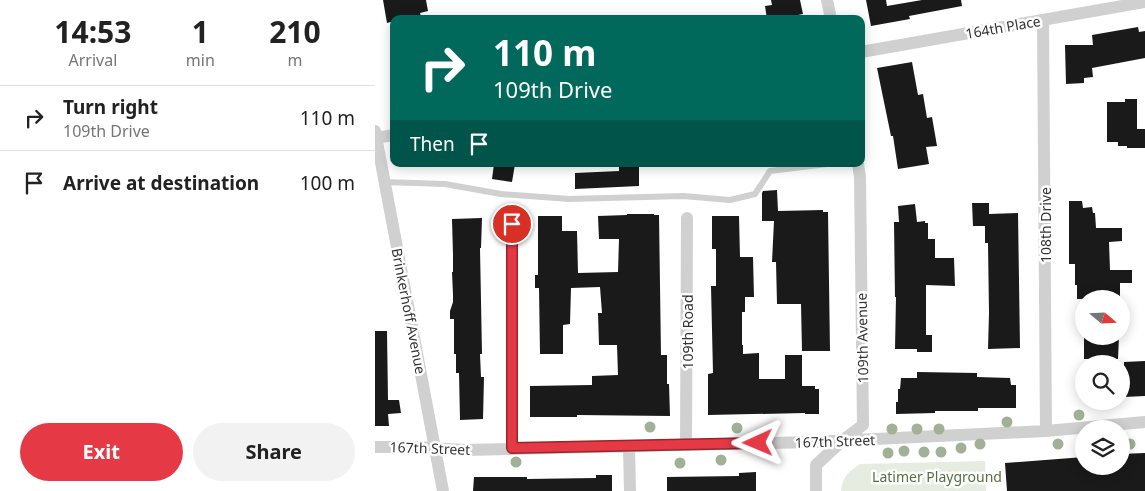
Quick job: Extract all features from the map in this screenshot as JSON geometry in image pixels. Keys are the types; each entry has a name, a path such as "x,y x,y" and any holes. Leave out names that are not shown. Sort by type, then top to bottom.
{"street":[{"path":"827,0 830,15"},
{"name":"164th Place","path":"865,51 1145,2"},
{"name":"108th Drive","path":"1043,20 1046,431"},
{"path":"375,136 390,135"},
{"name":"Brinkerhoff Avenue","path":"375,136 435,448 441,490"},
{"name":"109th Avenue","path":"816,491 816,466 843,440 863,425 858,167"},
{"name":"109th Road","path":"686,445 687,218"},
{"path":"512,224 512,448"},
{"name":"167th Street","path":"375,447 454,450 811,442 1046,431 1145,422"},
{"path":"629,446 630,491"}],"lane":[{"path":"384,182 445,184 501,194 569,199 683,196 730,200 755,194 770,171 803,167"}],"green space":[{"name":"Latimer Playground","path":"985,461 986,491 841,491 847,475 860,464"}],"building":[{"path":"383,0 426,0 428,11 420,13 421,15 390,15 390,22 387,23"},
{"path":"771,0 800,0 803,14 766,15 765,6 772,5"},
{"path":"866,0 886,0 887,6 922,0 961,0 962,6 909,16 910,19 871,26"},
{"path":"1138,27 1139,32 1145,31 1145,58 1092,68 1093,77 1084,78 1084,83 1066,84 1065,45 1093,45 1092,35"},
{"path":"912,62 918,95 923,94 927,118 932,117 937,146 926,147 929,164 898,169 893,136 891,136 877,68"},
{"path":"1125,99 1137,99 1137,129 1145,129 1145,148 1127,148 1127,146 1118,146 1118,142 1107,142 1107,102 1125,102"},
{"path":"494,167 514,167 512,182 492,179"},
{"path":"619,167 639,167 639,186 575,189 575,173 619,171"},
{"path":"777,190 778,211 823,210 823,212 828,212 830,351 802,351 801,304 777,304 776,262 772,262 774,221 762,221 762,193 763,191"},
{"path":"1069,201 1082,201 1083,208 1092,207 1093,213 1095,213 1096,228 1122,228 1122,241 1109,242 1110,270 1132,270 1132,283 1120,283 1120,290 1077,290 1077,285 1075,285 1075,264 1069,264"},
{"path":"972,203 989,203 989,214 1018,213 1020,348 988,349 988,243 985,243 985,226 973,226"},
{"path":"915,204 917,222 925,221 925,223 928,223 928,239 935,239 935,258 954,258 955,286 926,285 926,335 932,335 932,352 917,352 917,349 895,349 894,222 899,222 898,206"},
{"path":"627,214 659,215 661,355 667,355 670,416 577,415 577,417 530,417 530,386 592,385 592,376 618,375 617,345 599,345 598,313 602,313 600,287 571,288 570,324 563,325 563,354 540,354 539,288 535,288 535,275 538,275 538,216 562,216 562,231 577,231 578,273 618,272 619,239 599,239 598,216"},
{"path":"712,216 739,216 740,257 753,257 754,297 745,297 745,312 742,312 743,354 759,353 759,379 785,379 785,355 802,355 802,386 815,386 815,389 819,389 819,414 708,415 708,374 713,373 711,286 716,286 716,249 712,249"},
{"path":"482,218 480,248 482,354 480,354 481,377 484,377 483,419 460,420 459,373 456,373 456,354 454,354 454,319 450,319 453,302 452,219"},
{"path":"375,331 387,331 388,400 399,400 401,413 388,414 389,426 375,426"},
{"path":"1084,345 1119,345 1118,355 1084,355"},
{"path":"1145,361 1145,396 1130,397 1130,362"},
{"path":"917,372 977,373 977,377 1010,378 1011,385 1016,385 1016,408 978,408 978,411 935,411 935,413 896,414 896,402 898,402 898,389 900,389 901,378 917,378"},
{"path":"1145,453 1145,491 1007,491 1005,463 1075,458 1075,475 1130,475 1130,454"},
{"path":"756,472 756,491 667,491 667,477 739,476 739,473"},
{"path":"596,475 612,475 612,491 473,491 474,477 527,477 527,479 596,478"}],"route":[{"path":"512,224 512,448 758,443"}]}
